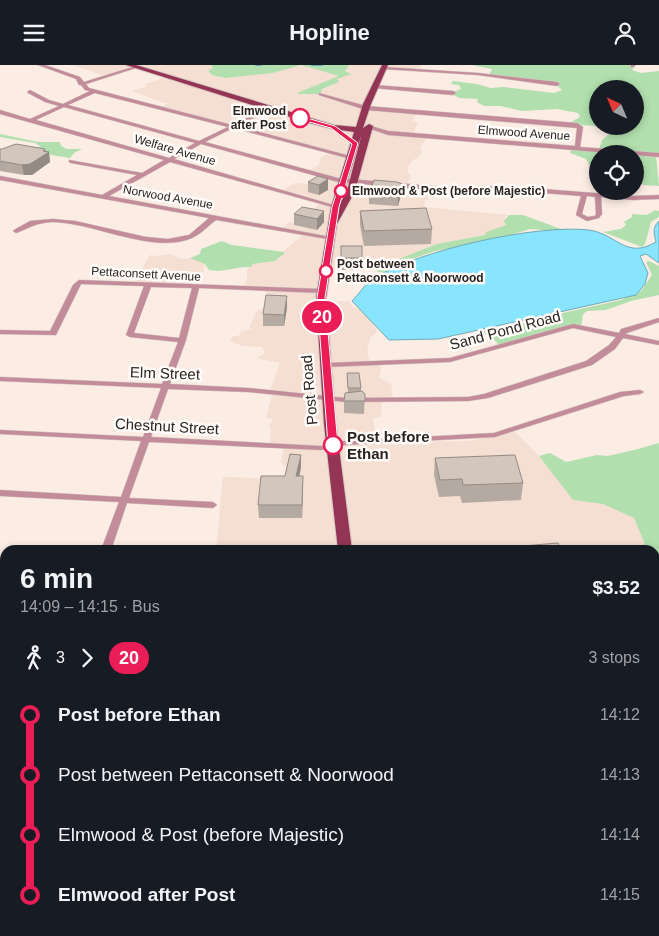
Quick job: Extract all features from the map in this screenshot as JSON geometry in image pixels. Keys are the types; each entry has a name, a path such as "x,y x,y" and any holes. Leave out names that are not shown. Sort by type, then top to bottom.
{"main road":[{"name":"Elmwood Avenue","path":"131,66 333,127 365,132"},
{"name":"Post Road","path":"344,545 328,399 322,291 332,227 365,132 375,87 384,66"},
{"name":"Post Road","path":"349,181 351,157 355,143 365,132 364,116 369,108"},
{"path":"333,127 352,125 364,116"},
{"path":"333,127 355,143"}],"street":[{"path":"40,65 78,78 87,89 351,157"},
{"path":"81,84 131,66"},
{"path":"384,66 478,74 557,84"},
{"path":"375,87 453,93"},
{"path":"30,121 95,91"},
{"path":"30,92 47,101 63,106 349,181 444,189 505,188 589,194"},
{"path":"321,94 369,108 570,124 580,127 577,149"},
{"path":"103,197 168,159 270,108"},
{"name":"Welfare Avenue","path":"0,112 339,208"},
{"name":"Elmwood Avenue","path":"365,132 370,135 388,133"},
{"name":"Elmwood Avenue","path":"365,132 659,155"},
{"path":"71,161 140,174"},
{"name":"Norwood Avenue","path":"0,178 331,239"},
{"path":"585,194 579,211 580,215 588,219 597,217 599,214 598,200"},
{"path":"644,198 659,197"},
{"path":"16,231 30,223 48,221 73,223 156,239 173,240 194,235 215,217"},
{"name":"Pettaconsett Avenue","path":"0,332 53,333 76,285 80,282 322,291"},
{"path":"148,285 130,335 182,340"},
{"path":"108,545 144,439 182,340 196,287"},
{"path":"620,334 634,326 659,320"},
{"name":"Sand Pond Road","path":"326,365 450,360 573,326 658,343"},
{"name":"Elm Street","path":"0,379 276,392 328,399 374,401 452,400 484,396 589,363 612,347 620,334"},
{"name":"Chestnut Street","path":"0,432 318,448 344,443 495,435 623,394 640,392"},
{"path":"0,493 213,505"}],"shaded area":[{"path":"72,65 211,65 213,68 208,72 223,78 273,73 301,65 339,76 299,94 315,93 338,82 337,79 350,73 345,71 349,65 421,65 420,70 384,68 367,107 417,112 412,121 418,123 412,135 428,137 420,147 422,151 419,157 408,166 408,173 411,176 406,186 430,188 429,199 425,200 424,207 508,215 505,217 506,224 485,235 437,244 393,261 371,261 371,270 373,271 327,268 322,302 348,301 353,307 362,311 374,324 377,331 370,338 367,352 370,363 380,363 381,373 378,377 391,384 393,399 382,401 381,417 373,418 378,442 469,441 515,432 539,456 573,500 603,504 634,518 645,544 216,545 223,477 284,479 286,467 281,463 284,447 270,446 271,430 269,425 273,420 266,417 273,392 270,391 280,363 257,358 265,353 262,347 242,346 230,341 232,337 240,335 241,331 252,329 249,327 257,311 267,306 266,290 243,287 247,280 247,269 252,264 280,259 285,250 303,235 282,229 289,222 295,223 321,203 280,192 295,183 310,184 319,176 307,172 319,165 321,158 329,153 160,108 169,103 164,103 132,91 147,86 145,84 167,77 137,67 108,77"},
{"path":"170,254 182,259 193,258 205,264 204,271 198,274 192,286 133,284 150,255"}],"green space":[{"path":"211,65 301,65 273,73 225,78 212,75 208,71 213,68"},
{"path":"301,65 349,65 345,71 351,74 337,79 339,82 322,89 320,94 299,94 297,93 339,76"},
{"path":"472,65 631,65 635,66 632,70 641,73 659,71 659,155 656,156 659,186 644,185 644,145 600,145 602,140 608,135 644,135 644,80 589,80 589,126 568,124 580,117 578,113 557,109 522,111 501,106 484,106 477,102 478,99 459,98 450,93 461,89 459,85 451,84 453,81 491,88 504,87 554,93 562,90 554,83 489,75 492,69"},
{"path":"0,134 38,142 60,142 61,146 67,149 82,149 74,153 70,158 57,156 37,150 40,146 35,143 0,137"},
{"path":"572,148 589,149 589,165 586,159 570,153"},
{"path":"655,210 659,211 659,217 651,222 645,244 642,247 603,232 621,229 626,225 624,222 632,217 632,214 647,215"},
{"path":"509,215 523,215 569,232 530,229 487,242 435,251 412,259 383,274 370,268 371,261 393,261 437,244 485,235 486,232 506,225 504,221"},
{"path":"222,241 232,245 284,252 284,254 275,261 253,264 251,267 219,271 209,270 205,264 190,258 200,254 201,249"},
{"path":"649,261 659,266 659,295 631,301 606,310 587,311 583,314 581,327 573,326 500,346 492,337 480,332 508,325 550,320 563,313 621,300 641,291 652,275 646,262"},
{"path":"659,443 659,545 642,545 645,544 634,518 603,504 573,500 539,456 550,453 566,462 597,455 608,456"}],"water":[{"path":"659,221 659,263 646,254 640,256 648,273 645,284 636,295 438,339 389,340 352,301 373,279 393,268 447,249 510,235 567,229 599,232 629,247 646,247 656,242 654,228"}],"building":[{"path":"16,144 45,149 43,151 49,152 30,164 22,165 0,161 0,149"},
{"path":"318,176 328,179 319,185 308,182"},
{"path":"374,180 402,184 398,195 369,193"},
{"path":"302,207 324,211 317,219 294,214"},
{"path":"426,208 432,229 364,231 360,211"},
{"path":"341,246 362,246 362,258 341,258"},
{"path":"266,295 287,296 284,315 263,314"},
{"path":"347,373 359,373 361,388 348,388"},
{"path":"362,391 365,394 365,401 344,401 345,393"},
{"path":"290,454 301,455 296,476 303,476 302,505 258,505 261,476 285,476"},
{"path":"515,455 523,483 463,485 462,479 440,480 435,458"},
{"path":"558,543 559,545 535,545"}],"waterway":[{"path":"256,65 261,65"},
{"path":"312,65 322,65"}],"bus line":[{"name":"20","path":"300,118 333,127 355,143 335,207 321,298 333,445"}],"place":[{"name":"Elmwood after Post","path":"300,118"},
{"name":"Elmwood & Post (before Majestic)","path":"341,191"},
{"name":"Post between Pettaconsett & Noorwood","path":"326,271"},
{"name":"Post before Ethan","path":"333,445"}]}
